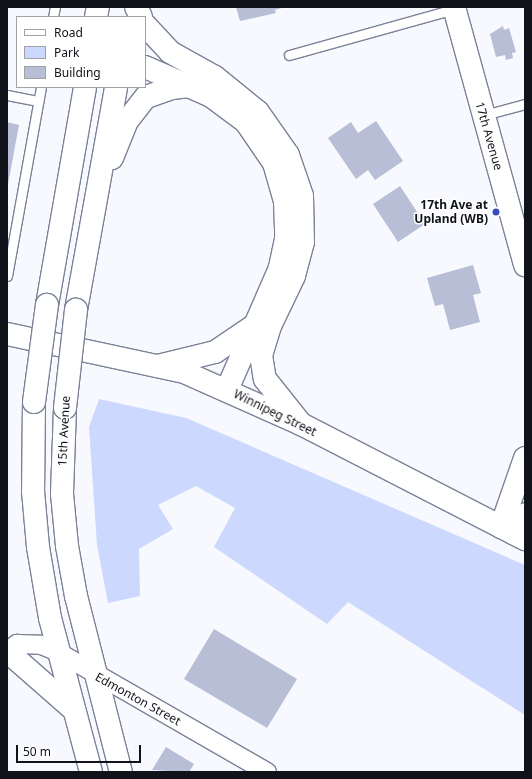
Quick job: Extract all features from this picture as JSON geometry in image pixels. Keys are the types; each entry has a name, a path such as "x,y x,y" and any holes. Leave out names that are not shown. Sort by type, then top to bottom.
{"main road":[{"path":"136,7 140,16"},
{"name":"17th Avenue","path":"456,8 483,115 519,218 525,265"},
{"path":"146,26 170,52 215,77 258,112 288,154 302,196 303,242 294,276 270,326 261,355 265,379 301,424"},
{"path":"146,67 192,86 246,122 274,163 285,201 286,239 280,268 253,327 227,390"},
{"path":"96,196 138,105 160,91 192,86"},
{"path":"85,88 47,305 34,402 33,491 37,540 58,652 91,772"},
{"name":"15th Avenue","path":"116,88 76,310 65,408 62,494 67,546 96,675 121,772"},
{"path":"158,366 215,352 253,327"},
{"name":"Winnipeg Street","path":"7,334 184,372 301,424 514,534"},
{"path":"514,534 525,458"},
{"path":"514,534 525,514"},
{"path":"7,652 75,711"}],"street":[{"name":"Edmonton Street","path":"7,652 17,644 41,645 58,652 267,772"}],"lane":[{"path":"289,56 456,8"},
{"path":"7,276 40,88"},
{"path":"7,95 38,101"},
{"path":"483,115 525,104"}],"green space":[{"path":"99,399 186,418 525,565 525,715 348,602 327,624 214,547 235,508 196,486 158,505 173,529 139,549 140,596 108,603 97,545 89,427"}],"building":[{"path":"236,7 285,7 275,10 276,13 240,21"},
{"path":"503,26 504,30 509,28 516,52 512,53 513,58 506,60 505,55 496,57 490,34"},
{"path":"376,121 403,161 375,180 368,170 356,179 328,138 351,122 358,133"},
{"path":"7,122 19,125 8,184 7,184"},
{"path":"400,186 425,224 398,242 373,204"},
{"path":"473,265 481,293 473,295 480,322 450,330 443,304 435,306 427,278"},
{"path":"214,629 297,679 267,728 184,679"},
{"path":"166,747 194,764 189,772 152,770"}],"place":[{"name":"17th Ave at Upland (WB)","path":"496,212"}]}
